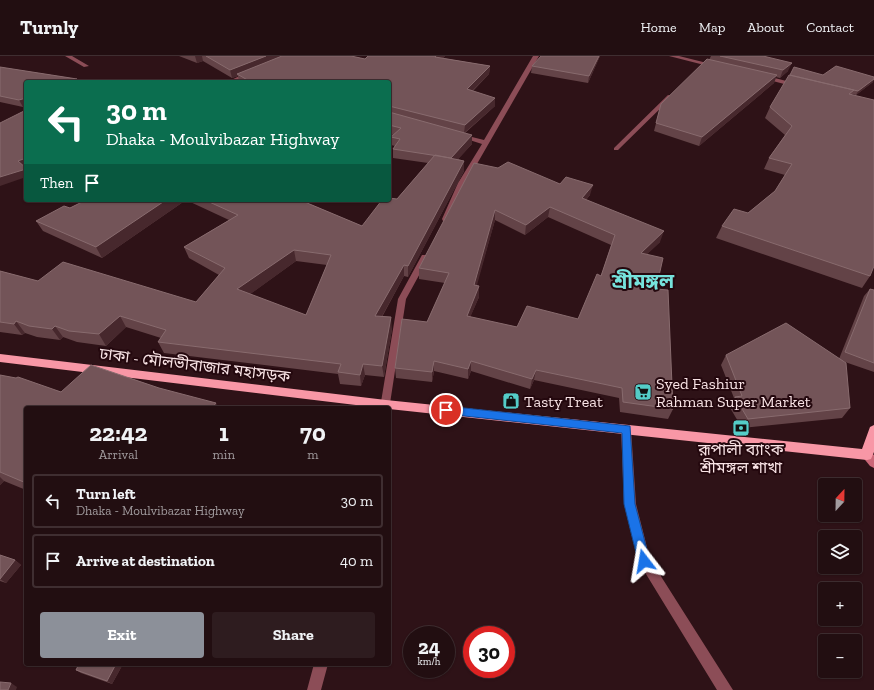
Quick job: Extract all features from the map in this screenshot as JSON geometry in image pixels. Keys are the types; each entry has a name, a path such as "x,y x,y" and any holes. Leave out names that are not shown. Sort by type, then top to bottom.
{"highway":[{"name":"ঢাকা - মৌলভীবাজার মহাসড়ক","path":"0,358 386,406"},
{"name":"ঢাকা - মৌলভীবাজার মহাসড়ক","path":"391,406 626,429 872,457"},
{"path":"872,457 874,430"}],"street":[{"path":"68,56 86,66"},
{"path":"440,229 462,183 536,56"},
{"path":"672,56 725,68"},
{"path":"698,69 703,63"},
{"path":"235,80 259,70"},
{"path":"755,75 800,86"},
{"path":"616,149 676,90"},
{"path":"450,134 486,143"},
{"path":"386,406 402,298 429,250"},
{"path":"626,429 630,504 644,561 726,690"},
{"path":"314,690 320,666"}],"building":[{"path":"206,56 266,56 230,70"},
{"path":"282,56 351,56 365,59 368,56 436,56 435,57 490,66 467,89 495,98 465,125 391,106 391,80 248,80 237,74"},
{"path":"541,56 599,56 589,76 532,66"},
{"path":"720,56 763,56 792,63 783,70"},
{"path":"707,59 777,75 702,137 656,123 661,104"},
{"path":"836,66 874,77 874,79 858,91 790,75 794,67 823,75"},
{"path":"0,67 77,79 24,80 24,99 19,100 0,96"},
{"path":"789,75 854,90 849,94 874,100 874,266 870,276 722,226 734,209 748,213 775,191 792,164 769,158 792,126 770,107"},
{"path":"24,111 24,159 18,161 24,166 24,170 0,177 0,123"},
{"path":"391,113 472,135 451,158 393,149 400,139 391,137 401,128 391,126"},
{"path":"435,155 464,161 408,266 404,265 375,316 391,317 382,366 363,364 360,375 338,372 341,364 158,342 166,330 120,316 99,334 69,331 55,326 52,329 29,326 16,321 14,324 0,322 0,271 38,281 63,262 196,302 225,268 184,247 238,215 209,202 305,202 362,226 380,202 391,202 391,198 397,199","holes":["294,250 331,255 306,315 237,289"]},
{"path":"508,162 560,184 566,177 593,185 582,198 664,231 641,253 663,258 656,289 668,290 673,409 623,402 622,388 536,370 532,379 471,361 468,369 434,361 432,372 395,368 402,319 427,322 449,273 419,268 474,163 498,168","holes":["550,207 615,235 601,276 597,274 578,319 527,306 517,327 467,316 479,286 474,285 495,210 526,225"]},
{"path":"82,202 163,202 96,247 36,221 64,206 70,208"},
{"path":"870,289 874,290 874,363 845,352"},
{"path":"786,323 846,363 850,408 748,419 735,397 742,396 726,355"},
{"path":"91,365 159,388 216,403 214,406 24,406 24,482 0,472 0,375 16,378 18,377 61,392"},
{"path":"0,555 15,560 0,579"},
{"path":"78,666 115,666 107,681 76,670"},
{"path":"0,682 11,683 8,690 0,690"}],"place":[{"name":"Syed Fashiur Rahman Super Market","path":"643,392"},
{"name":"Tasty Treat","path":"511,401"},
{"name":"রূপালী ব্যাংক শ্রীমঙ্গল শাখা","path":"741,428"}],"district":[{"name":"শ্রীমঙ্গল","path":"643,281"}],"route":[{"path":"446,410 626,429 630,504 644,561"}]}
